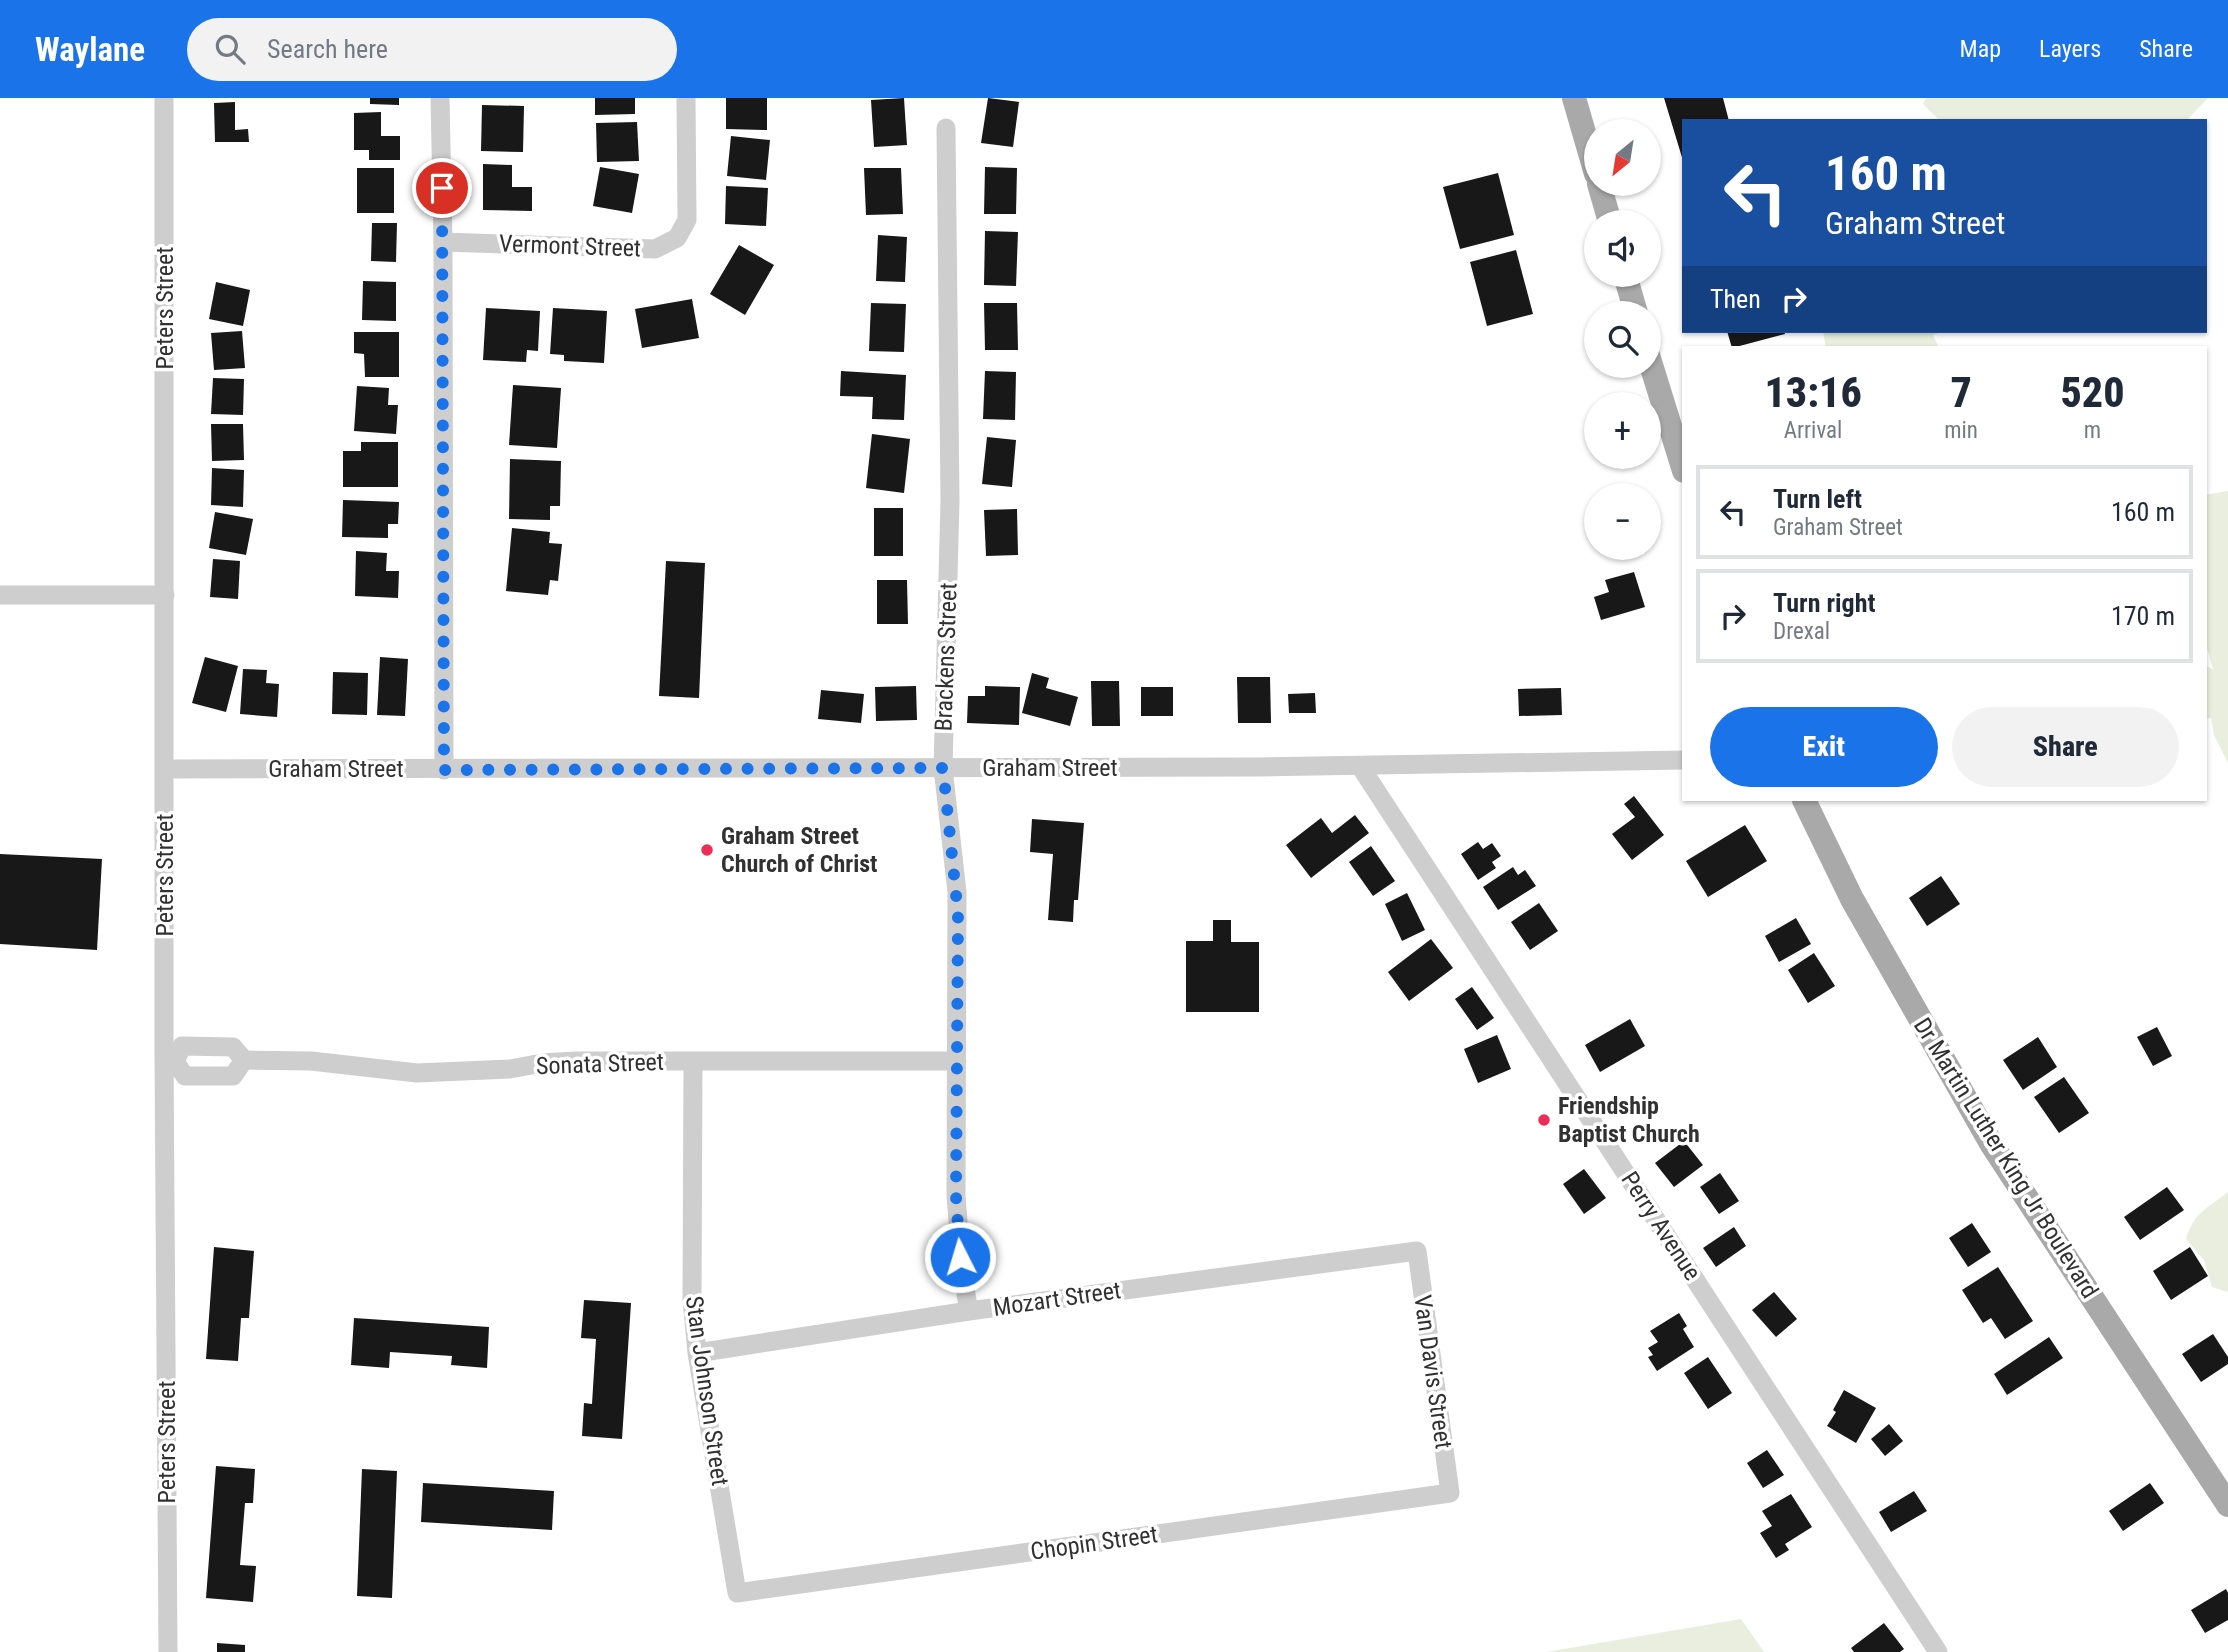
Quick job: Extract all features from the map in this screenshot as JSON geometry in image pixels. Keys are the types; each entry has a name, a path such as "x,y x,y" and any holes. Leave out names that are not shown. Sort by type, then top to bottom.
{"main road":[{"path":"1574,98 1584,133"},
{"path":"1655,378 1682,465"},
{"name":"Dr Martin Luther King Jr Boulevard","path":"1804,801 1852,899 1992,1145 2228,1505"}],"street":[{"name":"Peters Street","path":"164,98 165,769 169,1062 168,1652"},
{"path":"440,98 443,242 444,770"},
{"name":"Vermont Street","path":"443,242 655,249 677,238 687,219 686,98"},
{"name":"Brackens Street","path":"946,128 950,501 943,768 957,892 956,1210 969,1311"},
{"path":"0,595 165,595"},
{"name":"Graham Street","path":"165,769 1360,766 1682,760"},
{"name":"Perry Avenue","path":"1360,766 1938,1652"},
{"name":"Sonata Street","path":"169,1062 182,1046 233,1047 243,1060 300,1060 417,1073 510,1069 542,1063 576,1061 957,1061"},
{"path":"169,1062 185,1076 233,1076 243,1060"},
{"name":"Stan Johnson Street","path":"693,1062 692,1299 697,1353 737,1593"},
{"name":"Mozart Street","path":"697,1353 969,1311 1417,1251"},
{"name":"Van Davis Street","path":"1417,1251 1450,1493"},
{"name":"Chopin Street","path":"737,1593 1450,1493"}],"green space":[{"path":"1926,98 2208,98 2188,119 1938,119 1923,104"},
{"path":"1823,333 1938,333 1933,335 1938,346 1826,346"},
{"path":"2228,491 2228,763 2214,735 2211,718 2207,719 2207,667 2213,669 2207,648 2207,495"},
{"path":"2228,1192 2228,1292 2212,1287 2204,1260 2186,1239 2198,1216"},
{"path":"1741,1619 1764,1652 1546,1652"}],"building":[{"path":"370,98 399,98 399,105 370,104"},
{"path":"595,98 635,98 635,114 595,115"},
{"path":"726,98 767,98 767,130 726,129"},
{"path":"904,98 907,145 874,147 871,100"},
{"path":"988,98 1019,102 1013,147 981,143"},
{"path":"1664,98 1723,98 1728,119 1682,119 1682,157"},
{"path":"235,102 235,130 248,129 249,142 215,142 214,103"},
{"path":"482,105 524,106 523,152 481,151"},
{"path":"381,112 381,136 400,136 400,160 369,160 369,150 354,150 354,113"},
{"path":"637,122 639,161 597,162 596,123"},
{"path":"731,136 770,140 766,180 727,176"},
{"path":"483,164 512,165 512,187 532,187 532,211 483,210"},
{"path":"600,167 639,174 632,213 593,206"},
{"path":"985,167 1017,168 1016,214 984,214"},
{"path":"357,168 394,168 394,213 357,213"},
{"path":"864,168 901,168 903,214 866,215"},
{"path":"1498,173 1514,235 1460,249 1443,187"},
{"path":"726,186 768,188 766,226 725,224"},
{"path":"372,223 397,223 396,262 371,261"},
{"path":"985,231 1018,232 1016,286 984,285"},
{"path":"878,235 907,237 905,282 876,281"},
{"path":"739,245 774,265 745,315 710,294"},
{"path":"1516,250 1533,314 1487,326 1470,262"},
{"path":"363,281 396,282 396,321 362,320"},
{"path":"216,282 250,290 243,326 209,319"},
{"path":"692,299 699,338 642,348 635,309"},
{"path":"871,303 906,304 904,352 869,351"},
{"path":"984,303 1017,303 1018,350 985,350"},
{"path":"486,308 540,311 538,351 527,350 526,362 483,360"},
{"path":"553,308 607,311 604,363 564,361 564,355 550,354"},
{"path":"242,331 245,368 214,370 211,333"},
{"path":"354,332 399,332 399,377 365,377 364,354 354,353"},
{"path":"1728,333 1785,334 1740,346 1731,346"},
{"path":"841,371 906,375 904,420 872,419 873,397 840,396"},
{"path":"985,371 1016,372 1015,420 983,419"},
{"path":"213,378 244,379 243,415 211,414"},
{"path":"513,385 561,388 557,448 509,445"},
{"path":"357,386 389,388 388,405 398,405 396,434 354,431"},
{"path":"211,424 243,424 244,460 212,461"},
{"path":"872,434 910,439 904,493 866,488"},
{"path":"987,437 1016,440 1012,487 982,484"},
{"path":"361,442 398,442 398,487 343,487 343,451 361,451"},
{"path":"510,459 561,461 560,506 550,506 550,520 509,519"},
{"path":"212,468 244,470 243,507 211,505"},
{"path":"343,500 399,502 398,524 388,524 388,538 342,537"},
{"path":"874,508 903,508 903,556 874,556"},
{"path":"1017,509 1018,555 986,556 984,510"},
{"path":"215,512 253,519 246,555 209,548"},
{"path":"512,528 550,532 549,543 562,544 558,581 550,580 548,595 506,591"},
{"path":"356,551 387,553 386,571 399,571 398,598 355,596"},
{"path":"213,559 240,561 238,599 210,597"},
{"path":"666,561 705,563 699,698 659,696"},
{"path":"1634,572 1645,607 1601,620 1594,597 1609,592 1605,580"},
{"path":"877,580 907,580 908,624 877,624"},
{"path":"205,657 238,666 226,712 192,703"},
{"path":"380,657 408,659 405,716 377,715"},
{"path":"243,669 267,670 266,683 279,684 277,717 240,714"},
{"path":"333,672 368,673 367,715 332,714"},
{"path":"1032,673 1049,678 1046,688 1078,697 1070,726 1022,713"},
{"path":"1237,677 1270,677 1271,723 1238,723"},
{"path":"1091,681 1119,681 1120,726 1092,726"},
{"path":"916,686 917,720 876,721 875,687"},
{"path":"985,686 1020,687 1019,725 967,723 968,696 985,696"},
{"path":"1141,687 1173,687 1173,716 1141,716"},
{"path":"1561,688 1562,715 1519,716 1518,689"},
{"path":"821,690 864,694 861,723 818,719"},
{"path":"1315,693 1316,713 1289,713 1288,694"},
{"path":"1634,796 1664,835 1632,860 1612,834 1635,817 1624,804"},
{"path":"1355,815 1369,833 1311,878 1286,845 1321,818 1332,833"},
{"path":"1032,819 1084,823 1078,900 1074,900 1073,922 1048,920 1053,854 1030,852"},
{"path":"1745,825 1767,861 1708,897 1686,861"},
{"path":"1478,842 1483,849 1492,843 1501,856 1492,862 1496,868 1478,880 1461,854"},
{"path":"1371,846 1395,881 1373,896 1349,862"},
{"path":"0,854 102,859 97,950 0,944"},
{"path":"1513,867 1518,875 1525,870 1536,886 1498,910 1483,887"},
{"path":"1941,876 1960,904 1927,926 1909,898"},
{"path":"1407,893 1425,930 1402,941 1385,904"},
{"path":"1539,903 1558,931 1530,950 1511,922"},
{"path":"1796,918 1811,944 1779,962 1765,936"},
{"path":"1213,920 1231,920 1231,942 1259,942 1259,1012 1186,1012 1186,941 1213,941"},
{"path":"1431,939 1453,968 1409,1001 1388,972"},
{"path":"1814,953 1835,986 1808,1003 1788,970"},
{"path":"1472,987 1494,1018 1477,1030 1455,999"},
{"path":"1630,1019 1645,1046 1600,1072 1585,1045"},
{"path":"2157,1027 2172,1056 2153,1066 2137,1037"},
{"path":"1497,1035 1511,1069 1478,1083 1464,1049"},
{"path":"2038,1037 2057,1067 2023,1090 2003,1060"},
{"path":"2064,1077 2089,1113 2059,1133 2034,1097"},
{"path":"1684,1141 1703,1165 1674,1187 1655,1163"},
{"path":"1584,1169 1606,1198 1584,1214 1563,1184"},
{"path":"1720,1173 1739,1201 1719,1214 1700,1187"},
{"path":"2167,1187 2184,1210 2140,1240 2124,1217"},
{"path":"1972,1223 1991,1252 1968,1267 1949,1238"},
{"path":"1734,1227 1746,1246 1716,1267 1703,1248"},
{"path":"214,1247 254,1251 249,1318 241,1318 238,1361 206,1359"},
{"path":"2190,1247 2208,1276 2171,1300 2153,1271"},
{"path":"1998,1267 2033,1321 2005,1339 1991,1318 1983,1323 1962,1290"},
{"path":"1774,1292 1797,1319 1776,1337 1752,1310"},
{"path":"584,1300 631,1303 622,1439 582,1436 584,1403 592,1404 596,1339 581,1338"},
{"path":"1679,1313 1687,1326 1683,1329 1694,1347 1657,1371 1648,1357 1653,1355 1648,1348 1658,1342 1650,1331"},
{"path":"354,1318 489,1327 487,1368 451,1365 452,1356 390,1352 389,1368 351,1365"},
{"path":"2213,1334 2228,1357 2228,1364 2201,1382 2182,1354"},
{"path":"2049,1337 2063,1358 2007,1395 1994,1374"},
{"path":"1708,1357 1732,1393 1708,1409 1684,1373"},
{"path":"1844,1390 1876,1408 1856,1443 1827,1426 1836,1412 1833,1410"},
{"path":"1889,1424 1903,1441 1885,1456 1871,1439"},
{"path":"1767,1450 1784,1475 1763,1488 1747,1463"},
{"path":"216,1466 255,1469 253,1503 245,1503 240,1565 256,1566 253,1602 206,1598"},
{"path":"362,1469 397,1471 392,1598 357,1596"},
{"path":"423,1483 554,1491 552,1530 421,1522"},
{"path":"2150,1483 2164,1503 2123,1531 2109,1511"},
{"path":"1914,1491 1927,1511 1891,1532 1879,1512"},
{"path":"1791,1494 1812,1527 1785,1544 1789,1550 1776,1558 1760,1533 1772,1526 1762,1511"},
{"path":"2226,1589 2228,1620 2205,1633 2191,1610"},
{"path":"1884,1623 1904,1649 1900,1652 1854,1652 1851,1648"},
{"path":"217,1643 245,1645 245,1652 217,1652"}],"place":[{"name":"Graham Street Church of Christ","path":"707,850"},
{"name":"Friendship Baptist Church","path":"1544,1120"}],"route":[{"path":"442,188 444,770 943,768 958,914 956,1196 960,1257"}]}
